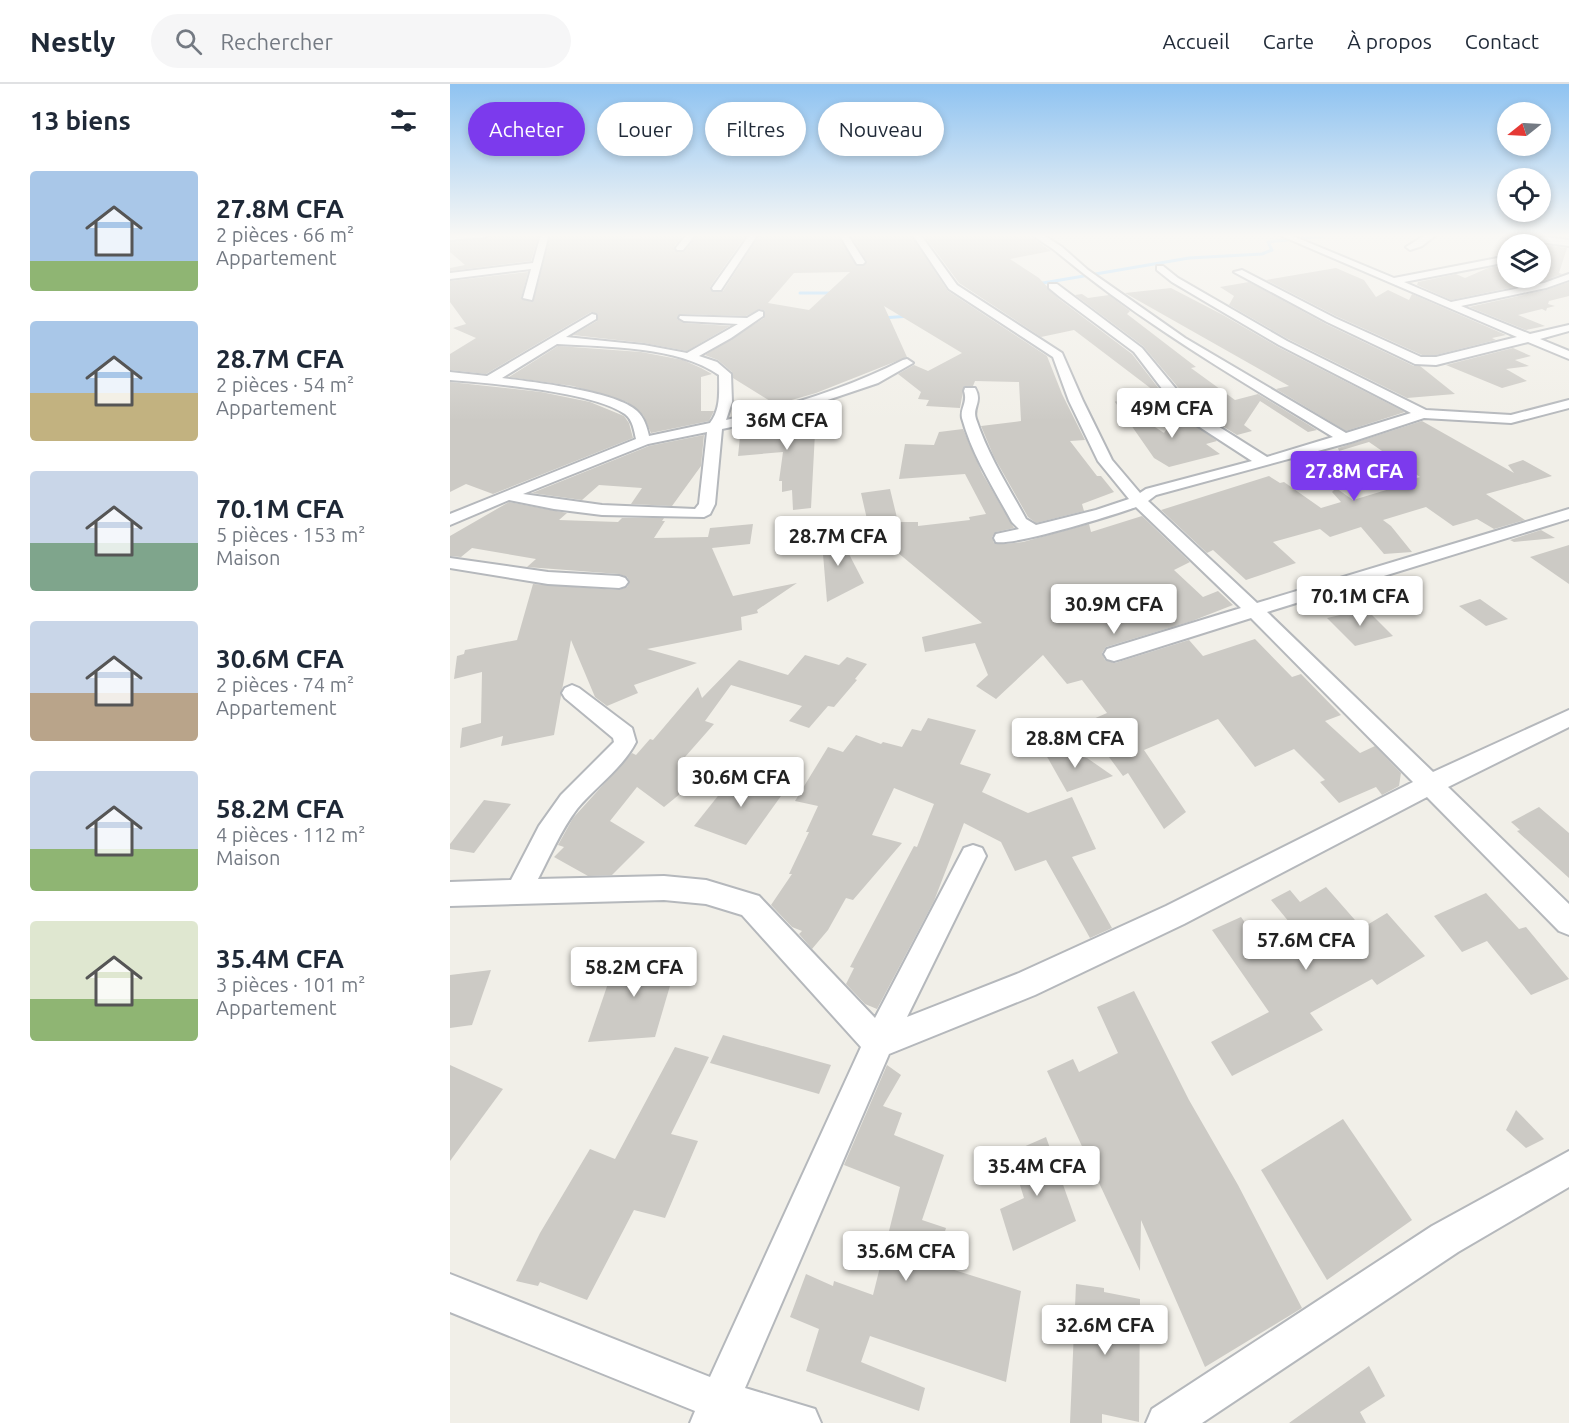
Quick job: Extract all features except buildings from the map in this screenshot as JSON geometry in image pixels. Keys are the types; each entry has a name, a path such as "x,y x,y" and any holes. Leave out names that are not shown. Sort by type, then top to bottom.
{"street":[{"path":"967,296 1058,355 1076,402 1105,461 1139,501 1254,610 1569,922"},
{"path":"1067,296 1141,352 1192,415 1265,462"},
{"path":"1120,296 1181,340 1346,439"},
{"path":"1203,296 1283,343 1423,414"},
{"path":"1285,296 1419,361 1436,361 1569,328"},
{"path":"1429,296 1569,355"},
{"path":"1450,305 1491,296"},
{"path":"489,380 592,317"},
{"path":"684,318 754,317 690,356"},
{"path":"507,495 557,506 615,512 698,514 704,511 707,504 715,426 725,411 725,374 720,368 690,356 554,340"},
{"path":"450,520 644,441 769,415 874,380 907,363"},
{"path":"450,376 489,380 609,400 629,411 636,418 644,441"},
{"path":"970,391 973,399 968,415 981,451 1020,522 1034,531"},
{"path":"1002,538 1101,514 1139,501 1151,492 1346,439 1423,414 1511,419 1569,404"},
{"path":"1114,654 1569,514"},
{"path":"450,582 454,564 548,578 619,582"},
{"path":"519,892 548,834 569,802 621,749 625,742 624,734 572,693"},
{"path":"878,1043 1025,985 1131,936 1430,785 1569,718"},
{"path":"714,1412 878,1043 973,856"},
{"path":"450,894 664,888 706,892 750,905 878,1043"},
{"path":"1166,1423 1444,1239 1569,1168"},
{"path":"450,1293 714,1412 801,1423"}],"waterway":[{"path":"882,318 910,316"}]}
